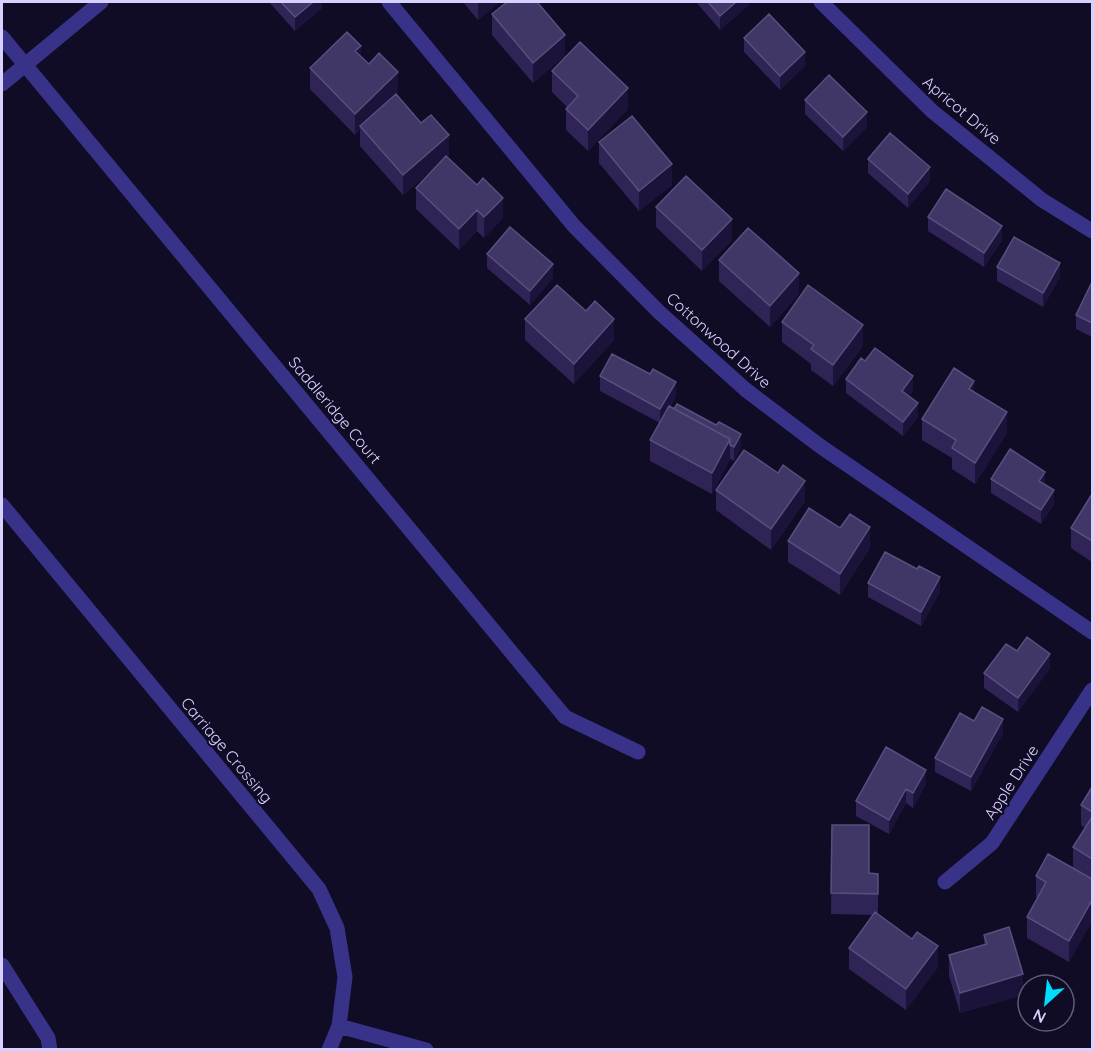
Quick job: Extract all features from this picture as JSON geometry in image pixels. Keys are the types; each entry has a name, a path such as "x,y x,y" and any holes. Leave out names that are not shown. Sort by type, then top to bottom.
{"street":[{"path":"2,84 101,2"},
{"name":"Cottonwood Drive","path":"389,2 574,226 659,312 746,390 820,446 1092,632"},
{"name":"Apricot Drive","path":"821,2 932,111 1042,200 1092,231"},
{"name":"Saddleridge Court","path":"2,38 565,717 638,752"},
{"name":"Carriage Crossing","path":"2,505 319,889 337,928 345,977 339,1026 329,1050"},
{"name":"Apple Drive","path":"945,882 992,843 1092,690"},
{"path":"2,965 48,1038 50,1050"},
{"path":"339,1026 426,1050"}],"building":[{"path":"281,2 313,2 295,17"},
{"path":"507,2 537,2 565,35 533,63 492,14"},
{"path":"708,2 736,2 720,16"},
{"path":"769,14 805,52 780,76 744,38"},
{"path":"347,32 361,46 355,51 369,64 379,53 398,72 355,114 310,68"},
{"path":"580,42 628,88 588,130 566,109 578,96 552,71"},
{"path":"829,75 867,112 843,137 805,100"},
{"path":"396,94 421,123 431,115 449,135 403,175 360,126"},
{"path":"632,116 672,164 639,191 599,142"},
{"path":"890,133 930,167 908,194 868,159"},
{"path":"446,156 477,185 483,178 503,198 484,217 477,210 459,229 416,188"},
{"path":"686,176 732,219 702,250 656,207"},
{"path":"946,189 1002,226 984,253 928,217"},
{"path":"510,227 553,264 530,291 487,254"},
{"path":"748,228 799,273 770,306 719,260"},
{"path":"1014,237 1060,263 1043,293 997,267"},
{"path":"557,285 586,311 595,301 614,319 574,364 525,319"},
{"path":"808,285 863,325 833,365 811,349 814,345 782,322"},
{"path":"1092,285 1092,323 1076,315"},
{"path":"875,348 913,376 902,391 918,403 903,422 846,379 861,358 865,361"},
{"path":"612,354 650,374 653,369 676,382 660,409 600,376"},
{"path":"954,368 974,381 969,389 1007,412 975,463 952,448 956,440 922,419"},
{"path":"677,404 716,425 719,422 741,434 734,447 730,445 730,439 674,409"},
{"path":"669,406 730,439 712,473 650,440"},
{"path":"1010,449 1045,472 1039,481 1054,490 1041,510 991,479"},
{"path":"744,450 778,473 783,465 805,481 771,529 716,490"},
{"path":"1092,494 1092,541 1071,528"},
{"path":"809,508 840,528 850,514 870,527 840,574 788,541"},
{"path":"885,552 917,569 919,566 940,577 921,612 868,583"},
{"path":"1027,637 1050,654 1018,698 984,673 1006,644 1017,651"},
{"path":"982,707 1003,719 971,777 935,758 960,713 974,721"},
{"path":"886,747 926,770 913,793 906,789 889,820 856,801"},
{"path":"1092,787 1092,812 1081,805"},
{"path":"1092,817 1092,859 1073,847"},
{"path":"832,825 869,825 869,873 878,874 878,894 831,893"},
{"path":"1048,854 1092,879 1092,900 1069,941 1027,917 1046,882 1036,876"},
{"path":"875,912 912,939 917,932 938,946 906,989 849,948"},
{"path":"1009,927 1023,973 1016,973 1016,976 960,993 949,955 987,944 984,935"}]}
